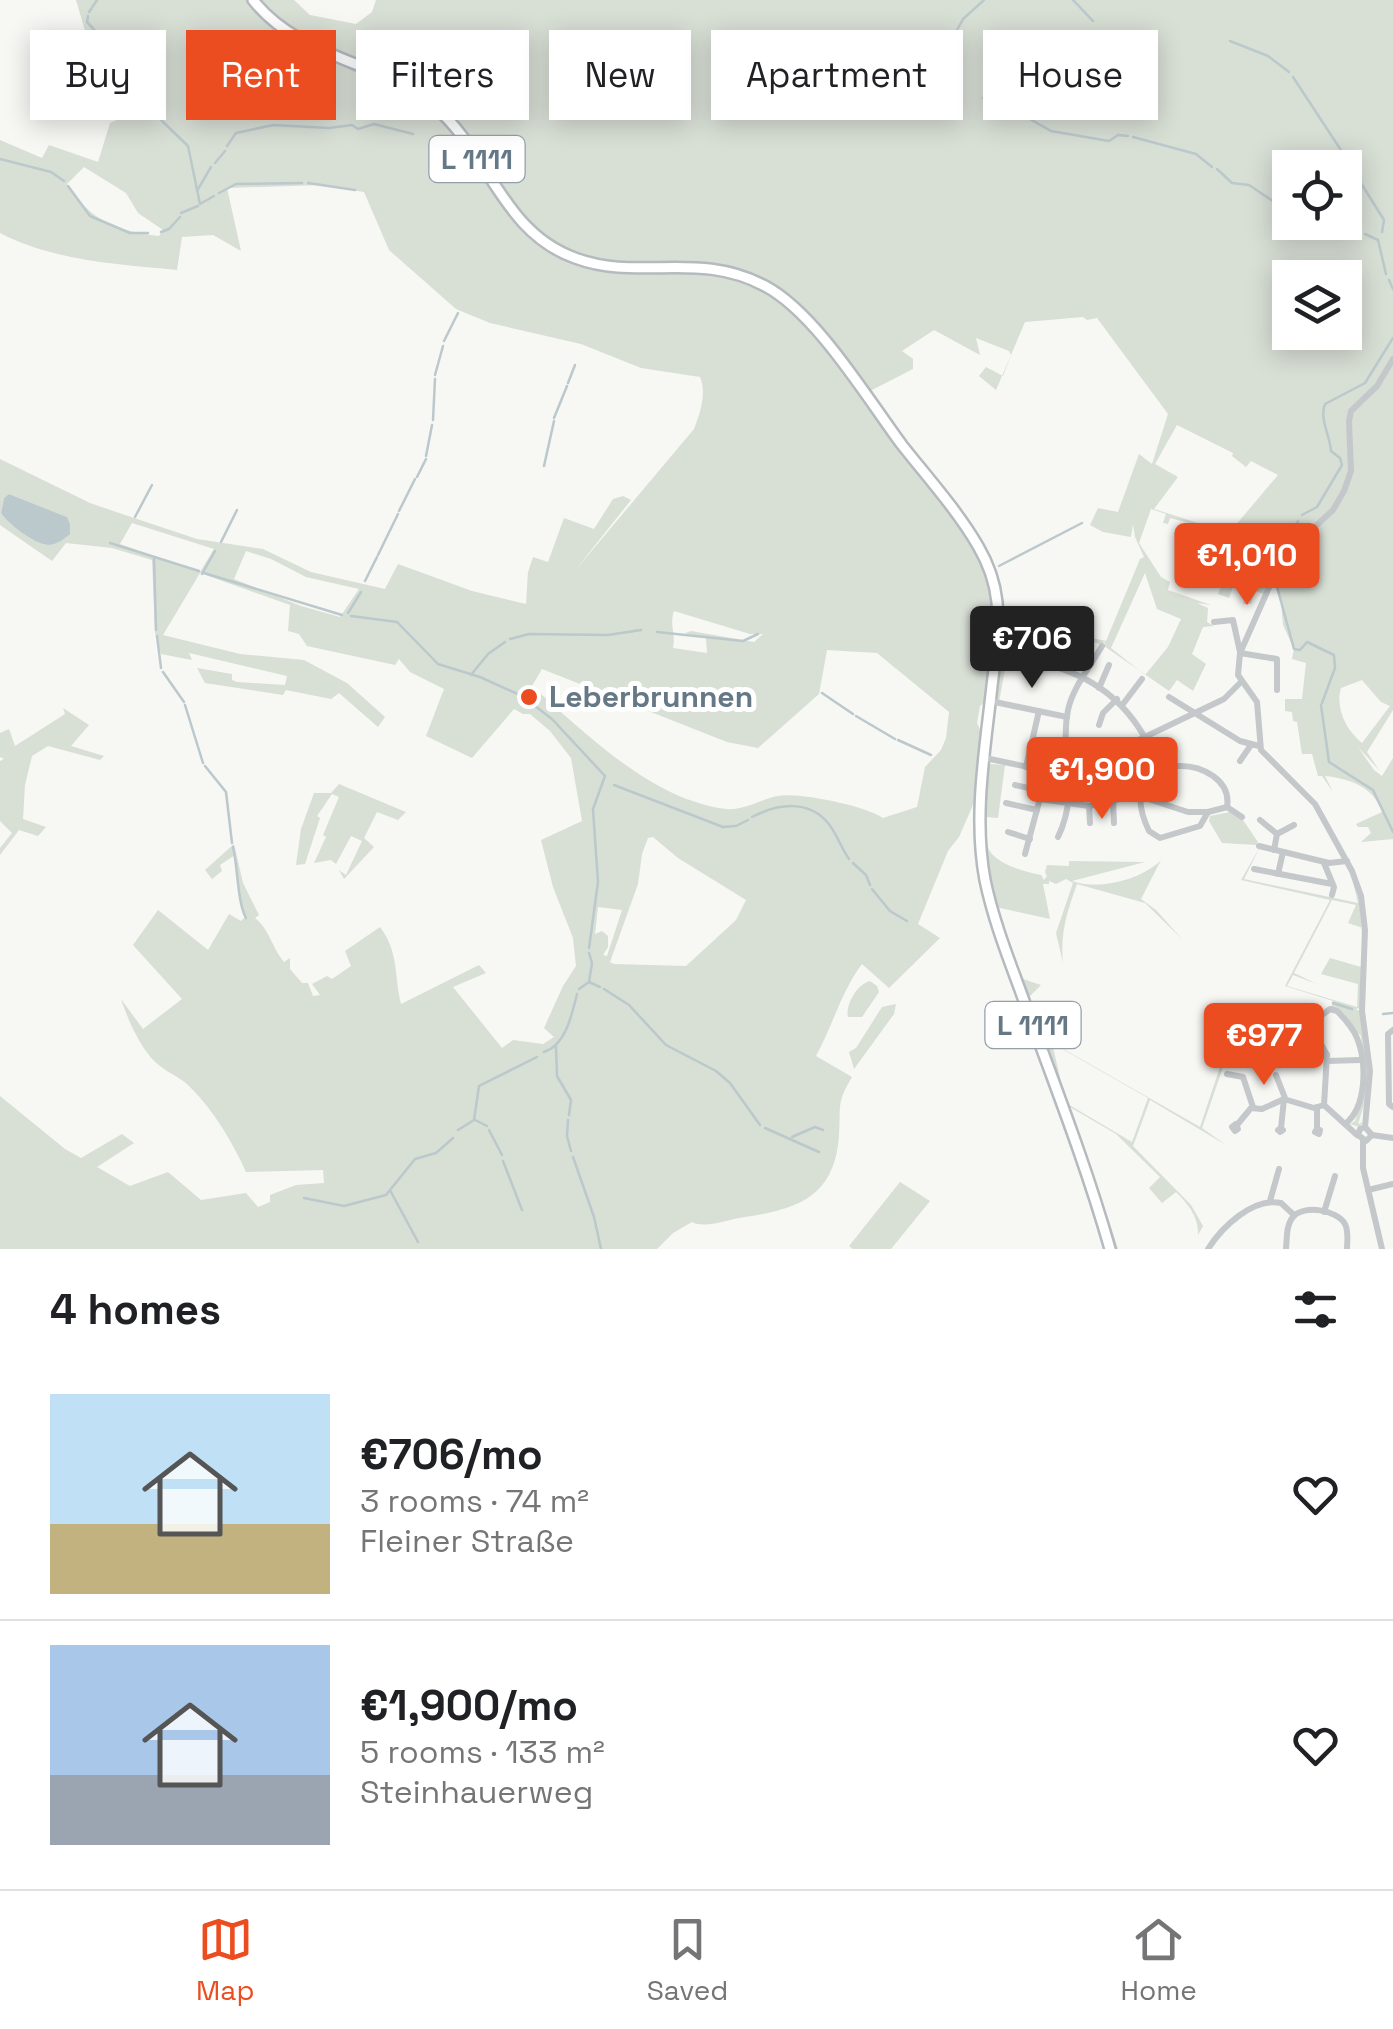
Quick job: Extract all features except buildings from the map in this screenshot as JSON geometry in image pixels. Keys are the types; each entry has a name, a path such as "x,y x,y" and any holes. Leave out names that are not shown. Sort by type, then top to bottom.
{"main road":[{"name":"L 1111","path":"253,0 271,20 300,40 394,82 434,106 462,138 511,212 551,247 572,258 604,265 693,265 726,270 766,286 800,312 981,550 997,603 980,834 990,900 1110,1249"}],"street":[{"path":"1240,760 1255,745 1256,702 1237,671 1240,653 1280,561 1294,543 1333,510 1344,491 1351,472 1352,411 1377,386 1393,359"},
{"path":"1214,622 1233,620 1240,653"},
{"path":"1058,836 1070,805 1067,717 1082,678 1102,646"},
{"path":"1240,653 1276,658 1277,690"},
{"path":"1023,658 1067,669 1099,688 1120,702 1144,736"},
{"path":"1099,688 1109,664"},
{"path":"1099,726 1104,712 1142,679"},
{"path":"984,758 1069,772 1227,698 1241,682"},
{"path":"1169,697 1255,745 1316,804 1356,881 1365,918 1362,1000 1370,1084 1361,1133 1362,1163 1382,1249"},
{"path":"990,701 1067,717"},
{"path":"1026,767 1038,711"},
{"path":"1208,812 1200,826 1158,838 1149,832 1140,812 1140,796 1146,781 1157,771 1182,764 1198,769 1220,784 1228,797 1227,807"},
{"path":"1015,785 1070,805 1089,806 1140,796 1183,811 1208,812 1227,807 1242,816"},
{"path":"1026,854 1040,795"},
{"path":"1113,800 1114,823"},
{"path":"1006,803 1037,810"},
{"path":"1089,806 1090,823"},
{"path":"1260,820 1278,834"},
{"path":"1274,850 1278,834 1294,825"},
{"path":"1008,832 1030,840"},
{"path":"1259,846 1323,861 1347,861"},
{"path":"1278,874 1283,852"},
{"path":"1323,861 1332,895"},
{"path":"1254,869 1332,884"},
{"path":"1310,1024 1330,1009 1338,1012 1356,1036 1363,1082 1355,1116 1346,1125"},
{"path":"1279,1012 1310,1024 1327,1058 1317,1129"},
{"path":"1393,1030 1388,1034 1389,1104 1393,1107"},
{"path":"1292,1060 1302,1054 1361,1060"},
{"path":"1226,1074 1243,1077 1253,1107"},
{"path":"1276,1075 1284,1098 1281,1128"},
{"path":"1253,1107 1262,1109 1284,1098 1320,1106 1361,1133 1393,1138"},
{"path":"1237,1124 1253,1107"},
{"path":"1270,1201 1279,1168"},
{"path":"1324,1212 1335,1176"},
{"path":"1368,1190 1393,1184"},
{"path":"1208,1249 1230,1222 1270,1201 1282,1203 1294,1216"},
{"path":"1286,1249 1288,1226 1303,1211 1324,1212 1342,1220 1347,1249"}],"shaded area":[{"path":"76,0 294,0 310,15 356,24 372,12 376,0 1393,0 1393,710 1367,752 1379,770 1358,747 1382,776 1393,758 1393,839 1361,842 1371,833 1368,827 1356,824 1382,812 1378,803 1360,785 1325,776 1333,792 1318,776 1312,754 1302,754 1297,722 1293,721 1292,712 1285,711 1285,699 1302,699 1306,663 1292,659 1294,649 1283,625 1281,601 1273,582 1278,568 1299,541 1294,540 1274,570 1259,564 1256,571 1270,580 1264,594 1255,591 1251,604 1243,604 1248,580 1237,575 1229,598 1218,594 1233,557 1227,535 1208,529 1199,552 1190,548 1197,525 1170,518 1168,524 1163,523 1166,514 1151,509 1139,543 1161,577 1170,582 1168,590 1211,605 1197,603 1208,608 1207,622 1214,626 1203,627 1192,654 1206,664 1193,691 1177,680 1169,691 1145,675 1168,647 1181,619 1157,609 1145,573 1111,648 1139,670 1104,646 1105,642 1013,625 999,702 991,701 999,607 993,577 965,522 989,555 999,577 1003,619 1106,641 1144,557 1135,537 1133,524 1131,537 1103,532 1090,525 1098,508 1118,512 1139,454 1152,464 1168,414 1097,318 1025,322 1011,355 976,338 980,355 934,330 902,351 913,359 913,369 870,391 944,493 865,392 862,394 955,513 984,563 995,600 996,629 986,701 980,706 977,723 984,739 976,798 959,837 948,851 918,924 940,938 889,988 862,964 816,1056 852,1077 840,1105 836,1156 822,1186 811,1196 782,1209 711,1224 692,1222 657,1249 0,1249 0,1096 81,1158 122,1134 134,1143 97,1167 130,1186 168,1172 201,1200 246,1193 258,1207 270,1202 270,1195 296,1185 324,1183 323,1170 246,1172 222,1128 199,1097 147,1053 121,999 143,1029 182,999 133,945 158,910 208,950 229,914 241,921 245,917 235,855 220,865 222,871 212,879 205,870 234,844 243,883 259,915 255,918 284,962 290,958 290,969 302,983 308,983 313,996 320,995 312,984 327,976 332,979 351,966 345,951 380,927 393,955 401,1004 479,965 486,973 453,987 502,1048 513,1040 543,1044 554,1037 544,1028 576,966 573,938 553,887 541,840 582,821 571,758 550,731 530,714 514,709 472,758 426,736 444,689 410,672 399,659 395,665 307,646 299,634 288,631 290,605 200,573 163,635 240,654 304,660 347,683 385,717 378,727 339,693 331,699 286,690 283,695 205,683 197,668 232,674 232,680 237,682 285,685 287,676 189,653 192,660 161,654 155,633 152,560 112,548 66,543 52,561 0,525 0,459 90,503 197,539 263,549 311,572 385,589 398,564 472,591 526,604 533,557 548,562 564,518 594,529 613,499 623,496 631,500 573,573 694,429 703,397 700,377 641,368 581,344 490,323 456,309 389,250 364,192 321,185 227,188 241,251 213,235 182,237 177,270 64,255 0,233 0,140 42,158 49,145 98,162 110,123 166,120 166,30 85,30","holes":["84,167 126,193 138,213 163,230 159,236 106,222 85,207 67,184","1177,425 1233,453 1246,467 1251,461 1278,475 1229,533 1154,509 1178,477 1155,464","9,494 67,517 70,533 54,544 42,544 22,533 1,513 4,498","132,523 214,549 200,572 120,544","246,551 306,577 359,589 340,617 234,579","674,611 750,634 763,634 754,642 691,631 685,633 706,638 707,653 673,648","827,650 877,653 949,712 946,738 925,767 917,807 883,818 848,805 788,795 726,809 672,793 646,779 597,743 532,686 542,669 727,742 758,748 819,694","1362,680 1381,702 1390,706 1362,743 1351,732 1341,711 1341,688","653,837 678,858 746,900 736,920 686,966 610,962 638,884 648,838","598,907 622,910 607,956 603,955 608,936 602,931 595,934"]},
{"path":"986,367 1002,376 996,390 979,376"},
{"path":"9,494 67,517 70,534 48,545 15,528 1,513 4,498"},
{"path":"63,708 89,725 71,746 104,756 100,760 48,746 32,756 23,819 46,827 38,836 19,830 0,855 0,848 12,833 0,821 0,761 4,759 0,757 0,733 9,729 15,746 65,714"},
{"path":"991,764 1005,765 998,818 986,817 987,843 993,855 1013,867 1041,875 1044,880 1047,865 1069,866 1069,861 1145,862 1072,881 1095,885 1132,878 1161,860 1141,899 1182,939 1145,903 1077,884 1065,923 1063,963 1056,933 1073,883 1066,879 1056,884 1049,881 1043,884 1050,919 996,907 1023,979 1041,985 1027,999 994,909 982,841 986,768"},
{"path":"339,784 406,812 398,820 377,812 364,838 374,847 344,879 339,870 346,875 362,841 351,836 336,864 331,860 314,863 339,797 332,794 317,816 320,818 305,864 296,865 301,829 314,793 331,793"},
{"path":"1230,812 1243,820 1258,842 1256,845 1222,843 1210,816"},
{"path":"1260,847 1244,879 1358,903 1350,869 1359,903 1362,928 1348,923 1356,905 1332,900 1294,973 1317,984 1293,975 1287,986 1357,1007 1358,984 1321,974 1330,958 1361,967 1362,944 1360,1008 1356,1009 1361,1012 1369,1076 1359,1127 1350,1124 1355,1121 1363,1091 1361,1036 1331,1007 1333,1001 1285,986 1330,900 1241,880"},
{"path":"870,981 879,992 862,1017 848,1017 853,996"},
{"path":"1028,1003 1046,1039 1200,1127 1225,1052 1228,1053 1202,1128 1226,1145 1150,1100 1133,1146 1191,1205 1203,1226 1198,1235 1195,1217 1176,1192 1162,1203 1149,1188 1160,1177 1116,1134 1070,1107 1118,1249 1111,1249","holes":["1052,1043 1148,1098 1132,1142 1066,1103"]},
{"path":"896,1004 894,1014 854,1069 849,1052 856,1048 882,1007"},
{"path":"900,1182 930,1201 891,1249 853,1249 849,1246"}],"waterway":[{"path":"89,12 97,0"},
{"path":"957,30 984,0"},
{"path":"1073,0 1093,21"},
{"path":"88,16 87,22 94,30"},
{"path":"1230,41 1268,56 1289,72"},
{"path":"1293,77 1341,150"},
{"path":"161,120 188,146 200,204 214,196"},
{"path":"1032,120 1051,131 1109,141 1118,135 1128,136"},
{"path":"227,146 236,133 273,125 352,125 358,129 374,124 413,134"},
{"path":"1133,137 1196,154 1212,167"},
{"path":"215,163 225,151"},
{"path":"0,159 51,172 64,181"},
{"path":"197,191 211,167"},
{"path":"1217,169 1232,183 1249,185 1272,201"},
{"path":"219,193 236,184 302,183"},
{"path":"308,183 355,190"},
{"path":"1362,185 1384,220 1382,232"},
{"path":"68,186 90,216 130,233 148,233"},
{"path":"181,213 198,206"},
{"path":"161,232 180,217"},
{"path":"1365,234 1378,240 1386,274"},
{"path":"1389,280 1393,289"},
{"path":"444,341 458,313"},
{"path":"1302,515 1317,507 1342,465 1331,451 1324,421 1325,404 1365,383 1393,338"},
{"path":"435,375 443,346"},
{"path":"568,383 575,365"},
{"path":"433,420 435,379"},
{"path":"554,418 567,386"},
{"path":"544,466 554,421"},
{"path":"426,456 432,425"},
{"path":"417,477 426,459"},
{"path":"399,511 415,479"},
{"path":"135,517 152,485"},
{"path":"221,542 237,510"},
{"path":"378,555 398,514"},
{"path":"1284,546 1298,521"},
{"path":"999,566 1082,523"},
{"path":"110,543 199,571"},
{"path":"202,574 215,551"},
{"path":"365,581 377,557"},
{"path":"154,558 156,630"},
{"path":"204,573 342,615"},
{"path":"1276,583 1294,649 1300,650 1307,642 1334,655 1335,668 1322,703"},
{"path":"348,613 361,592"},
{"path":"351,616 397,622 438,664 522,696"},
{"path":"510,639 529,634 608,635 641,630"},
{"path":"657,632 743,641 758,634"},
{"path":"157,636 161,668"},
{"path":"471,675 488,654 505,642"},
{"path":"163,672 184,702"},
{"path":"822,693 853,714"},
{"path":"526,699 552,719 605,776 593,809 598,882 589,948"},
{"path":"185,705 203,763"},
{"path":"1321,705 1329,762 1373,790 1393,832"},
{"path":"856,716 895,739"},
{"path":"898,740 931,755"},
{"path":"205,766 226,792 232,843"},
{"path":"614,785 723,827 748,820"},
{"path":"752,817 782,807 811,810 828,823 849,859"},
{"path":"233,847 246,918"},
{"path":"853,863 870,885"},
{"path":"872,889 890,911 907,921"},
{"path":"579,989 589,982 589,953"},
{"path":"589,982 600,987"},
{"path":"604,989 629,1005 666,1045 716,1071 730,1083 760,1125"},
{"path":"544,1052 563,1036 577,994"},
{"path":"1333,1003 1352,1009"},
{"path":"1383,1014 1393,1013"},
{"path":"556,1047 557,1076 571,1100 569,1115"},
{"path":"458,1130 474,1120 479,1086 537,1057"},
{"path":"475,1120 487,1126"},
{"path":"568,1120 571,1151"},
{"path":"792,1137 815,1127 823,1130"},
{"path":"765,1128 819,1152"},
{"path":"489,1130 502,1155"},
{"path":"304,1198 344,1206 386,1195 415,1159 436,1153 453,1138"},
{"path":"573,1157 601,1249"},
{"path":"503,1161 522,1210"},
{"path":"391,1192 418,1242"}],"place":[{"name":"Leberbrunnen","path":"529,697"}]}
